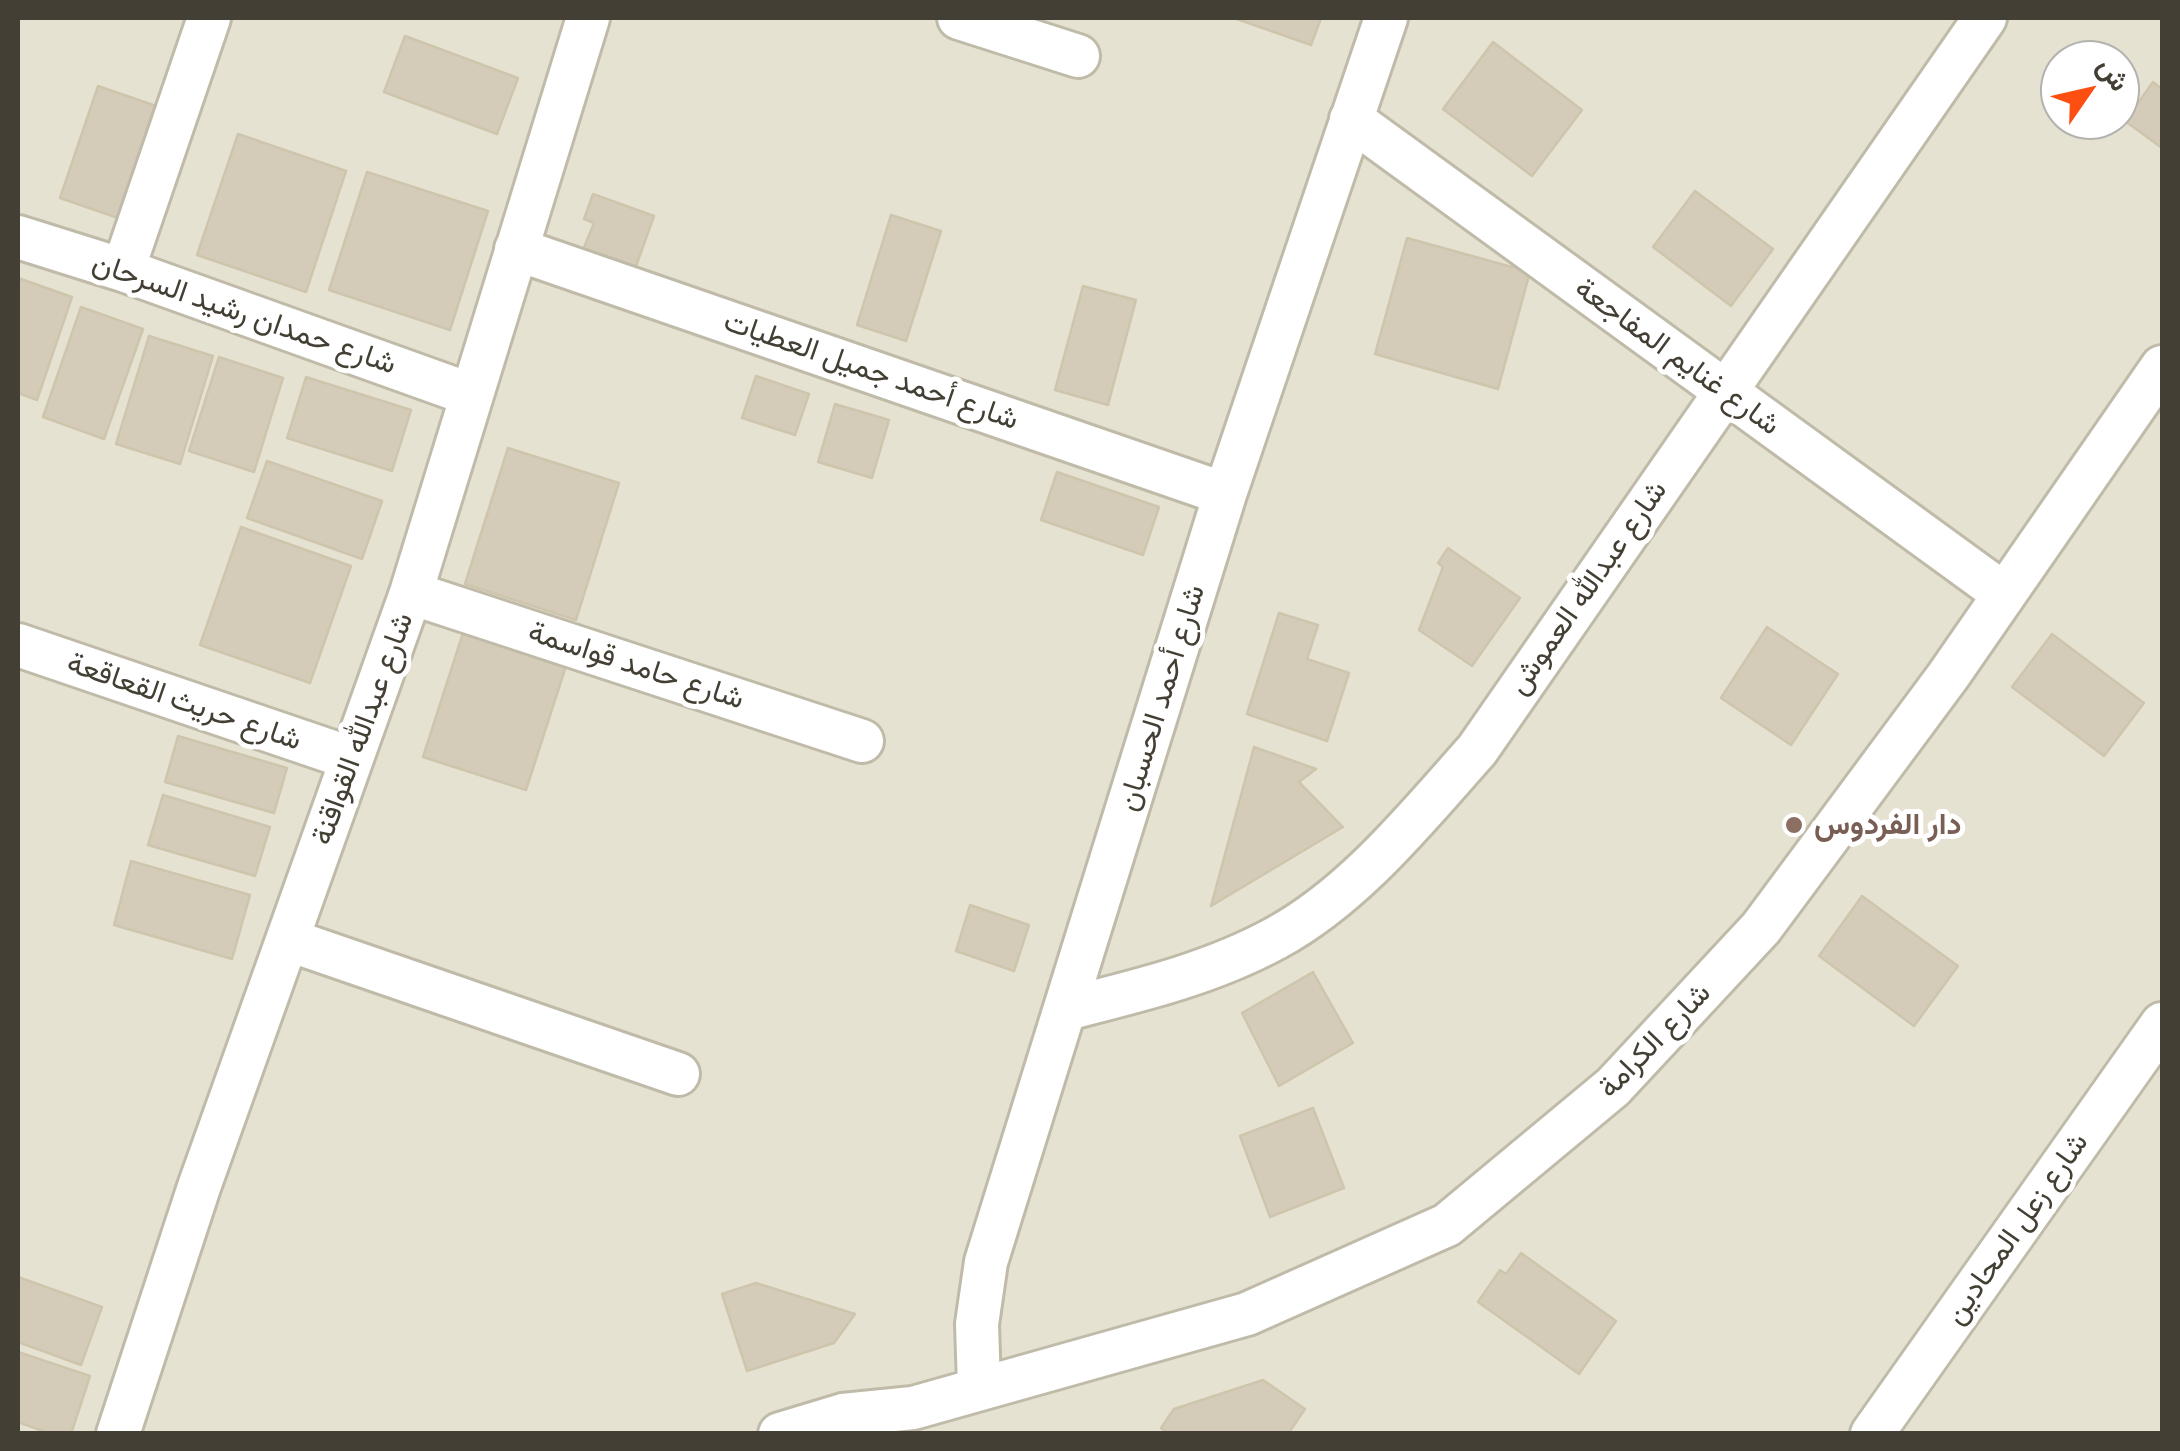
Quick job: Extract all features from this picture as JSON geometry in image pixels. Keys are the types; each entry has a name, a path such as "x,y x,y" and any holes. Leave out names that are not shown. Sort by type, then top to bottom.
{"street":[{"path":"123,270 210,18"},
{"name":"شارع عبدالله القواقنة","path":"118,1434 199,1188 411,593 469,394 588,18"},
{"path":"958,18 1078,56"},
{"name":"شارع أحمد الحسبان","path":"979,1386 976,1324 986,1262 1225,494 1386,18"},
{"name":"شارع عبدالله العموش","path":"1066,1010 1211,968 1278,937 1340,891 1404,832 1477,750 1985,18"},
{"name":"شارع غنايم المفاجعة","path":"1351,119 2004,594"},
{"name":"شارع حمدان رشيد السرحان","path":"18,237 123,270 469,394"},
{"name":"شارع أحمد جميل العطيات","path":"516,249 1225,494"},
{"name":"شارع الكرامة","path":"780,1434 843,1415 913,1408 979,1386 1247,1314 1447,1224 1613,1087 1761,928 2004,594 2162,367"},
{"name":"شارع حامد قواسمة","path":"411,593 862,741"},
{"name":"شارع حريث القعاقعة","path":"18,645 350,758"},
{"path":"290,940 678,1074"},
{"name":"شارع زعل المحادين","path":"1872,1434 2162,1024"},
{"name":"شارع الكرامة","path":"878,1434 913,1408"}],"shaded area":[{"path":"18,18 2162,18 2162,1433 18,1433"}],"building":[{"path":"1234,18 1321,18 1311,45"},
{"path":"405,36 518,78 497,134 384,92"},
{"path":"1493,42 1582,110 1532,176 1443,109"},
{"path":"2153,82 2162,89 2162,148 2140,132 2140,100"},
{"path":"98,86 162,108 124,220 60,198"},
{"path":"238,134 346,171 306,292 197,255"},
{"path":"367,172 488,211 450,330 329,290"},
{"path":"1695,191 1773,249 1731,306 1653,247"},
{"path":"593,194 654,216 635,269 583,250 594,223 584,219"},
{"path":"891,215 941,231 906,341 857,325"},
{"path":"1407,238 1530,272 1498,389 1375,354"},
{"path":"18,278 72,297 37,400 18,393"},
{"path":"1083,286 1136,300 1108,405 1055,390"},
{"path":"81,307 143,329 104,439 43,417"},
{"path":"149,336 213,356 180,464 116,444"},
{"path":"219,357 283,378 254,472 189,451"},
{"path":"756,376 809,394 795,435 742,418"},
{"path":"306,377 411,410 392,471 287,438"},
{"path":"835,404 889,420 872,478 818,462"},
{"path":"508,448 619,483 576,620 465,584"},
{"path":"267,461 382,501 362,559 247,518"},
{"path":"1057,472 1159,507 1143,555 1041,520"},
{"path":"241,527 351,566 310,683 200,645"},
{"path":"1448,548 1520,598 1472,666 1419,630 1443,567 1438,563"},
{"path":"1279,613 1318,625 1307,659 1349,673 1327,741 1247,714"},
{"path":"1767,627 1838,674 1791,745 1721,698"},
{"path":"463,633 566,666 526,790 423,757"},
{"path":"2052,634 2144,703 2104,756 2012,687"},
{"path":"178,736 287,768 274,813 165,782"},
{"path":"1254,747 1316,769 1299,782 1343,827 1211,906"},
{"path":"163,795 270,827 255,876 148,845"},
{"path":"131,861 250,895 232,959 114,925"},
{"path":"1862,896 1958,966 1914,1026 1819,956"},
{"path":"970,905 1029,925 1014,971 956,951"},
{"path":"1313,972 1353,1043 1279,1086 1242,1013"},
{"path":"1313,1108 1344,1188 1270,1217 1240,1136"},
{"path":"1521,1253 1616,1321 1579,1374 1478,1302 1500,1270 1506,1274"},
{"path":"18,1277 102,1307 81,1365 18,1342"},
{"path":"756,1283 855,1314 834,1343 747,1371 722,1294"},
{"path":"18,1352 90,1376 71,1434 51,1434 18,1422"},
{"path":"1263,1380 1305,1409 1288,1434 1169,1434 1161,1428 1174,1409"}],"place":[{"name":"دار الفردوس","path":"1794,825"}]}
